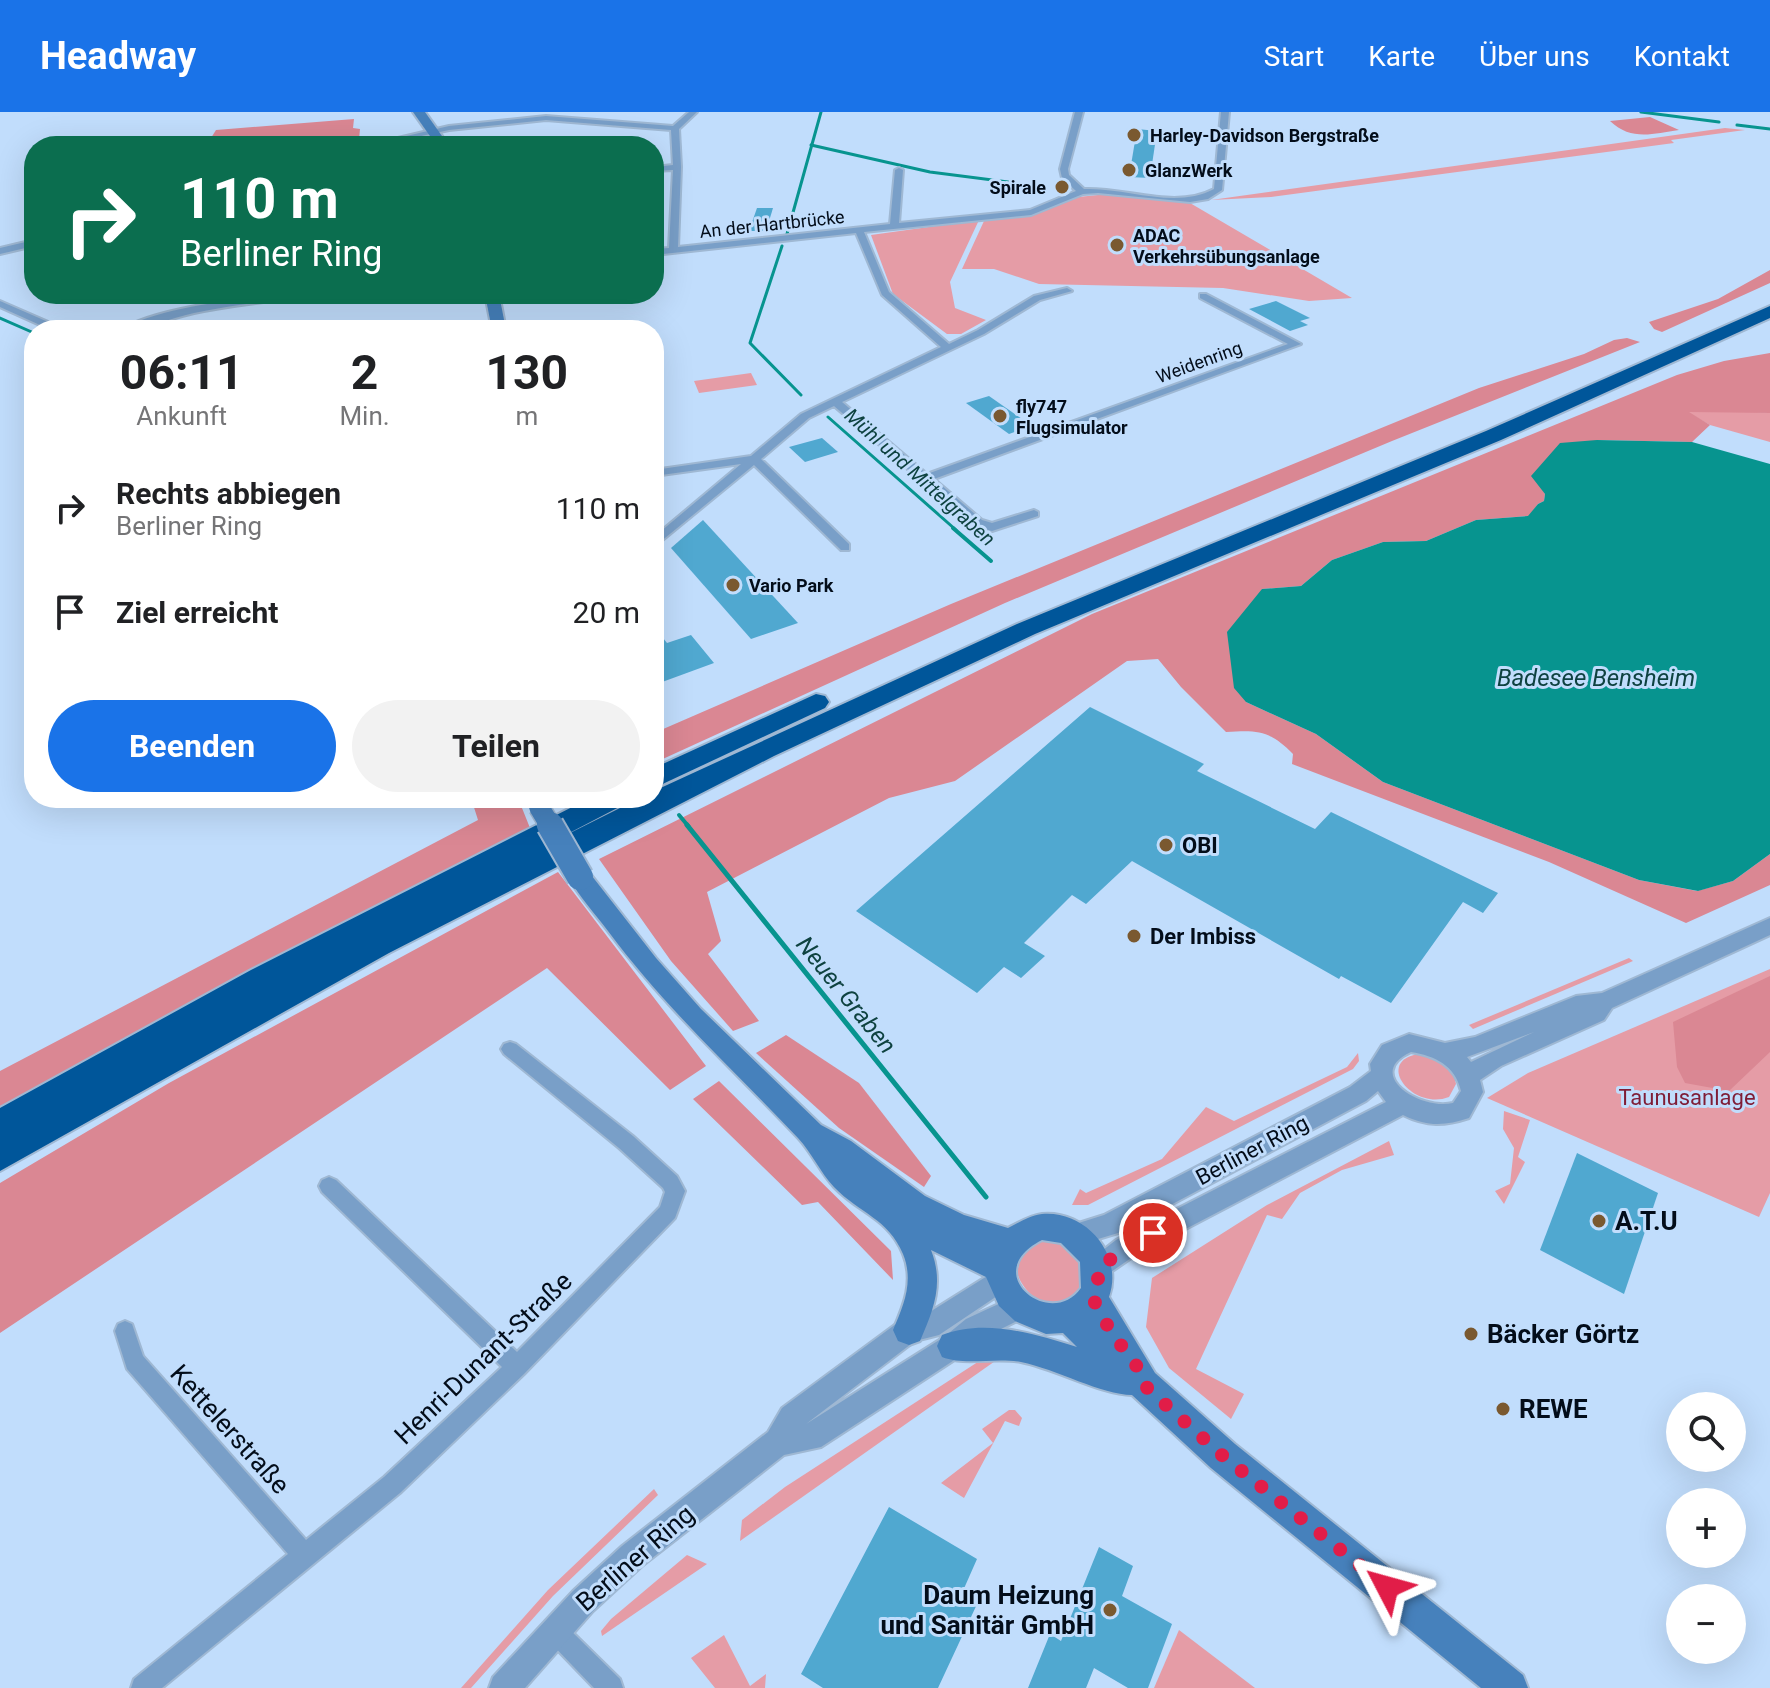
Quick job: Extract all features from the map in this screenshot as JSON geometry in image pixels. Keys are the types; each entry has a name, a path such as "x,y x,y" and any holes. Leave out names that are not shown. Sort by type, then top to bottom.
{"highway":[{"path":"664,774 920,655 1196,536 1504,412 1770,294"},
{"path":"664,800 782,741 1070,610 1642,373 1770,311"},
{"path":"1642,373 1715,358"},
{"path":"0,1125 262,979 594,808"},
{"path":"0,1156 270,1003 472,896 648,808"}],"main road":[{"path":"421,114 436,136"},
{"path":"540,808 580,877 647,965 710,1035 811,1133 821,1154 862,1193 901,1222 1003,1263"},
{"path":"811,1133 834,1142 887,1187 921,1210 977,1235 1003,1263 1007,1294 1018,1307 1051,1319 1086,1295"},
{"path":"901,1222 918,1250 925,1292 909,1330"},
{"name":"Berliner Ring","path":"1003,1263 1022,1231 1040,1227 1058,1228 1075,1235"},
{"path":"1075,1235 1090,1250 1086,1295 1125,1374 1150,1390 1223,1456 1510,1688"},
{"path":"953,1346 989,1343 1013,1346 1098,1369 1150,1390"}],"street":[{"path":"417,136 544,115 675,128 693,112"},
{"path":"1079,112 1064,169 1065,176 1082,192"},
{"name":"An der Hartbrücke","path":"664,251 1031,212 1082,192 1177,199 1212,195 1218,190 1225,112"},
{"path":"402,133 415,125 421,114"},
{"path":"392,136 477,126"},
{"path":"673,250 677,167 675,128"},
{"path":"453,136 461,130"},
{"path":"664,168 677,167"},
{"path":"894,227 899,170"},
{"path":"859,231 885,293 948,348"},
{"path":"0,251 24,245"},
{"path":"664,535 805,416 981,332 1037,298 1067,291"},
{"name":"Weidenring","path":"924,479 1296,344 1203,296"},
{"path":"0,304 36,320"},
{"path":"155,320 223,304"},
{"path":"837,403 984,527 1034,514"},
{"path":"664,472 754,459"},
{"path":"754,459 845,547"},
{"name":"Berliner Ring","path":"1075,1235 1109,1225 1358,1094 1381,1076 1381,1063 1388,1052 1397,1046 1427,1045 1445,1052 1477,1046 1584,1002 1604,1002 1770,926"},
{"name":"Berliner Ring","path":"1468,1076 1493,1060 1596,1014 1604,1002"},
{"name":"Henri-Dunant-Straße","path":"143,1688 392,1485 517,1367 660,1223 674,1202 675,1191 670,1182 626,1142 510,1049"},
{"path":"1381,1076 1388,1091 1402,1105 1429,1116 1453,1115 1470,1099 1468,1076 1445,1052"},
{"name":"Berliner Ring","path":"1086,1295 1125,1248 1402,1105"},
{"path":"329,1186 517,1367"},
{"name":"Berliner Ring","path":"504,1688 555,1631 632,1556 778,1442 792,1418 909,1330 930,1326 1003,1263"},
{"name":"Berliner Ring","path":"778,1442 811,1437 953,1346 964,1334 988,1319 1018,1307"},
{"name":"Kettelerstraße","path":"125,1331 134,1362 306,1557"},
{"path":"555,1631 611,1688"}],"green space":[{"path":"1725,128 1745,130 1671,140 1674,143 1271,197 1211,200"},
{"name":"ADAC Verkehrsübungsanlage","path":"1108,194 1190,203 1352,298 1309,301 1223,288 1039,284 994,269 962,269 984,221 1033,214 1078,197"},
{"path":"979,220 950,282 955,308 986,320 961,334 947,334 893,294 871,235"},
{"path":"751,373 757,385 699,393 694,381"},
{"path":"1687,412 1770,413 1770,442 1710,425"},
{"path":"1629,958 1633,961 1473,1029 1469,1025"},
{"name":"Taunusanlage","path":"1770,969 1770,1193 1759,1217 1487,1098 1528,1073"},
{"path":"1358,1053 1359,1061 1353,1069 1088,1205 1072,1205 1080,1189 1086,1193 1162,1159 1206,1107 1234,1121 1347,1067"},
{"path":"1418,1054 1437,1059 1451,1071 1456,1084 1449,1097 1436,1100 1423,1097 1404,1084 1399,1075 1399,1066 1405,1059"},
{"path":"1504,1111 1530,1120 1518,1157 1525,1162 1504,1204 1495,1191 1510,1184 1514,1148 1503,1129"},
{"path":"1389,1141 1394,1155 1342,1170 1300,1193 1282,1219 1267,1215 1196,1369 1244,1394 1231,1419 1169,1368 1146,1327 1152,1278 1267,1205"},
{"path":"1052,1239 1074,1248 1088,1278 1078,1296 1060,1305 1033,1296 1020,1281 1017,1272 1022,1252 1041,1240"},
{"path":"987,1356 998,1359 740,1541 742,1520 785,1487"},
{"path":"1009,1410 1015,1410 1022,1418 1019,1426 1005,1421 964,1498 941,1483 993,1443 982,1429"},
{"path":"654,1489 658,1495 553,1596 471,1688 461,1688 548,1590"},
{"path":"687,1555 707,1564 602,1636 601,1631 611,1619"},
{"path":"1179,1630 1255,1688 1154,1688"},
{"path":"724,1635 750,1686 766,1674 765,1688 715,1688 691,1658"}],"shaded area":[{"path":"1650,117 1679,130 1634,134 1610,121"},
{"path":"354,119 353,128 360,129 359,136 212,136 216,130"},
{"path":"1770,270 1770,283 1662,332 1654,329 1649,322 1718,299"},
{"path":"1627,338 1640,342 1392,441 1005,603 664,758 664,729 951,604 1479,388 1584,354 1614,340"},
{"path":"1770,353 1770,413 1689,412 1710,425 1692,442 1597,440 1541,487 1545,494 1544,501 1529,516 1476,520 1426,541 1383,542 1332,560 1301,586 1262,589 1246,702 1316,734 1383,782 1639,880 1697,891 1733,881 1770,854 1770,885 1686,923 1549,862 1292,764 1293,754 1270,736 1247,731 1226,732 1158,659 1127,661 955,781 889,798 707,892 721,941 708,954 759,1021 733,1031 671,961 599,859 1092,614 1677,375 1724,361"},
{"path":"474,808 522,808 530,828 201,996 0,1108 0,1071 478,820"},
{"path":"558,872 706,1066 670,1090 547,968 0,1333 0,1183 169,1083"},
{"path":"1770,976 1770,1052 1729,1091 1685,1083 1677,1067 1673,1022"},
{"path":"786,1035 859,1083 931,1176 924,1187 839,1128 756,1053"},
{"path":"719,1081 891,1251 893,1280 818,1202 802,1205 693,1099"}],"water":[{"name":"Badesee Bensheim","path":"1597,440 1692,442 1770,464 1770,854 1733,881 1698,891 1639,880 1383,782 1316,734 1246,702 1234,688 1227,632 1262,589 1301,586 1332,560 1383,542 1426,541 1476,520 1528,516 1544,501 1545,494 1531,476 1560,443"}],"building":[{"path":"1137,129 1157,131 1150,178 1129,177"},
{"path":"757,208 773,208 766,231 749,231"},
{"path":"1276,301 1310,318 1300,321 1308,325 1290,331 1249,309"},
{"name":"fly747 Flugsimulator","path":"989,396 1032,426 1009,434 966,403"},
{"path":"822,438 838,452 805,462 789,447"},
{"name":"Vario Park","path":"703,520 798,623 751,639 671,548"},
{"path":"691,635 714,663 664,681 664,639 667,643"},
{"name":"OBI","path":"1090,707 1204,764 1197,771 1315,829 1331,812 1498,893 1483,913 1463,902 1391,1003 1341,976 1339,979 1132,861 1086,904 1072,895 1024,943 1045,956 1021,978 1004,967 977,993 856,911"},
{"name":"A.T.U","path":"1577,1153 1658,1193 1624,1294 1540,1250"},
{"path":"889,1507 977,1559 962,1593 978,1602 938,1688 823,1688 801,1674"},
{"name":"Daum Heizung und Sanitär GmbH","path":"1099,1547 1133,1566 1122,1596 1172,1624 1148,1688 1128,1688 1094,1668 1086,1688 1028,1688 1050,1634 1061,1641"}],"waterway":[{"name":"Mühl und Mittelgraben","path":"812,145 821,112"},
{"path":"1641,112 1719,122"},
{"path":"1737,125 1770,129"},
{"name":"Mühl und Mittelgraben","path":"787,234 812,145"},
{"path":"812,145 930,172 1032,185"},
{"name":"Mühl und Mittelgraben","path":"782,246 750,343 801,395"},
{"name":"Neuer Graben","path":"0,318 24,329"},
{"name":"Mühl und Mittelgraben","path":"828,417 956,530"},
{"name":"Mühl und Mittelgraben","path":"953,528 991,561"},
{"name":"Neuer Graben","path":"679,815 689,827"},
{"name":"Neuer Graben","path":"687,825 986,1197"}],"place":[{"name":"Harley-Davidson Bergstraße","path":"1134,135"},
{"name":"GlanzWerk","path":"1129,170"},
{"name":"Spirale","path":"1062,187"},
{"name":"ADAC Verkehrsübungsanlage","path":"1117,245"},
{"name":"fly747 Flugsimulator","path":"1000,416"},
{"name":"Vario Park","path":"733,585"},
{"name":"OBI","path":"1166,845"},
{"name":"Der Imbiss","path":"1134,936"},
{"name":"A.T.U","path":"1599,1221"},
{"name":"Bäcker Görtz","path":"1471,1334"},
{"name":"REWE","path":"1503,1409"},
{"name":"Daum Heizung und Sanitär GmbH","path":"1110,1610"}],"route":[{"path":"1153,1233 1125,1248 1098,1269 1098,1284 1093,1299 1111,1332 1136,1365 1143,1384 1223,1456 1387,1587"}]}
